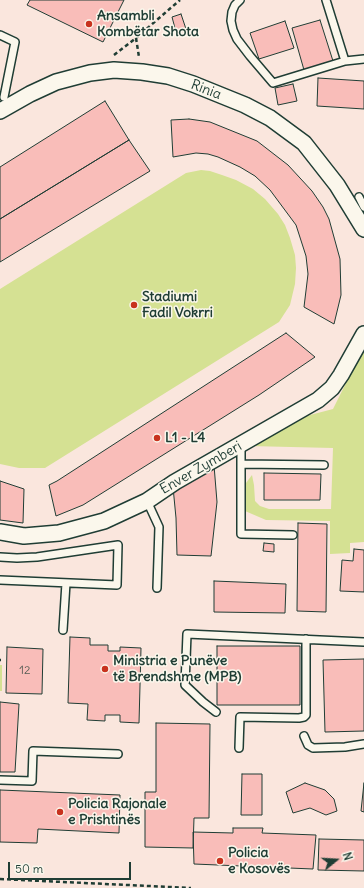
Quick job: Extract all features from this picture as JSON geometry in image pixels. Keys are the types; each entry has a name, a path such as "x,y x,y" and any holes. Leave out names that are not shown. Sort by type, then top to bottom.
{"street":[{"name":"Rinia","path":"2,104 30,94 56,82 90,73 114,70 168,76 193,84 238,102 270,118 304,143 338,185 364,229"},
{"name":"Enver Zymberi","path":"0,532 24,536 59,533 104,521 147,500 318,400 332,388 364,334"}],"lane":[{"path":"240,0 235,5 232,12 231,21 233,30 237,39 273,84 345,61 364,59"},
{"path":"326,0 345,61"},
{"path":"0,35 15,42 2,104"},
{"path":"359,197 364,207"},
{"path":"241,444 241,534 293,535"},
{"path":"241,464 324,465"},
{"path":"147,500 159,527 157,588"},
{"path":"0,557 36,557 118,546 117,585 0,580"},
{"path":"63,630 66,583"},
{"path":"216,712 185,685 187,634 364,642"},
{"path":"239,748 240,717 300,718 306,715 306,639"},
{"path":"304,736 308,745 313,748 345,748 364,744"},
{"path":"0,780 32,781 33,751 118,754"}],"path":[{"path":"113,56 180,0"},
{"path":"0,879 190,888"}],"green space":[{"name":"Stadiumi Fadil Vokrri","path":"201,170 210,171 236,180 253,189 265,199 285,225 295,255 296,268 295,284 290,305 279,322 45,468 19,468 0,464 0,289 186,173"},
{"path":"364,352 364,542 350,543 350,553 330,554 330,521 266,520 245,511 246,483 252,475 255,501 260,506 269,509 331,509 333,448 249,446 291,420 333,409 357,361"},
{"path":"0,665 2,665 2,691 0,691"}],"building":[{"name":"Ansambli Kombëtar Shota","path":"30,0 124,0 103,42 27,5"},
{"path":"181,14 186,29 176,32 172,17"},
{"path":"320,20 333,61 304,70 292,28"},
{"path":"285,21 294,48 259,59 250,33"},
{"path":"318,78 364,81 364,109 317,106"},
{"path":"293,84 297,101 278,105 275,88"},
{"path":"105,101 129,140 0,219 0,167"},
{"path":"189,119 210,122 257,141 288,165 312,191 329,219 340,259 341,295 334,324 304,307 308,274 306,256 296,225 270,190 255,176 218,157 196,153 173,157 171,120"},
{"path":"129,140 150,171 0,262 0,219"},
{"name":"L1 - L4","path":"286,333 315,357 259,395 83,505 56,516 49,485"},
{"path":"214,465 217,502 211,556 177,555 173,487"},
{"path":"264,473 321,474 320,500 264,500"},
{"path":"0,481 24,489 23,523 0,520"},
{"path":"298,523 327,524 326,612 297,611"},
{"path":"264,543 274,544 274,552 263,551"},
{"path":"354,549 364,550 364,592 340,591 342,560 353,561"},
{"path":"214,581 286,584 285,613 214,612"},
{"name":"Ministria e Punëve të Brendshme (MPB)","path":"70,637 90,638 90,645 108,645 108,651 120,651 120,647 141,648 139,723 120,722 120,715 105,715 105,721 87,720 88,704 68,703"},
{"path":"217,646 300,646 300,705 217,705"},
{"path":"7,647 43,649 42,694 6,693"},
{"path":"364,659 364,731 325,732 323,660"},
{"path":"0,702 19,704 15,772 0,772"},
{"path":"156,723 210,724 209,818 194,818 193,848 145,847 145,792 156,792"},
{"path":"242,774 262,774 262,815 241,815"},
{"path":"305,783 325,790 334,799 337,811 326,815 310,808 293,813 286,792"},
{"path":"364,783 364,812 361,811"},
{"name":"Policia Rajonale e Prishtinës","path":"0,790 120,795 119,833 38,829 37,843 0,842"},
{"path":"233,828 263,828 262,833 316,835 313,869 194,864 193,832 233,833"},
{"path":"319,839 364,840 364,871 318,870"}],"place":[{"name":"Ansambli Kombëtar Shota","path":"89,24"},
{"name":"Stadiumi Fadil Vokrri","path":"134,305"},
{"name":"L1 - L4","path":"157,438"},
{"name":"Ministria e Punëve të Brendshme (MPB)","path":"105,669"},
{"name":"Policia Rajonale e Prishtinës","path":"60,812"},
{"name":"Policia e Kosovës","path":"220,861"}]}
